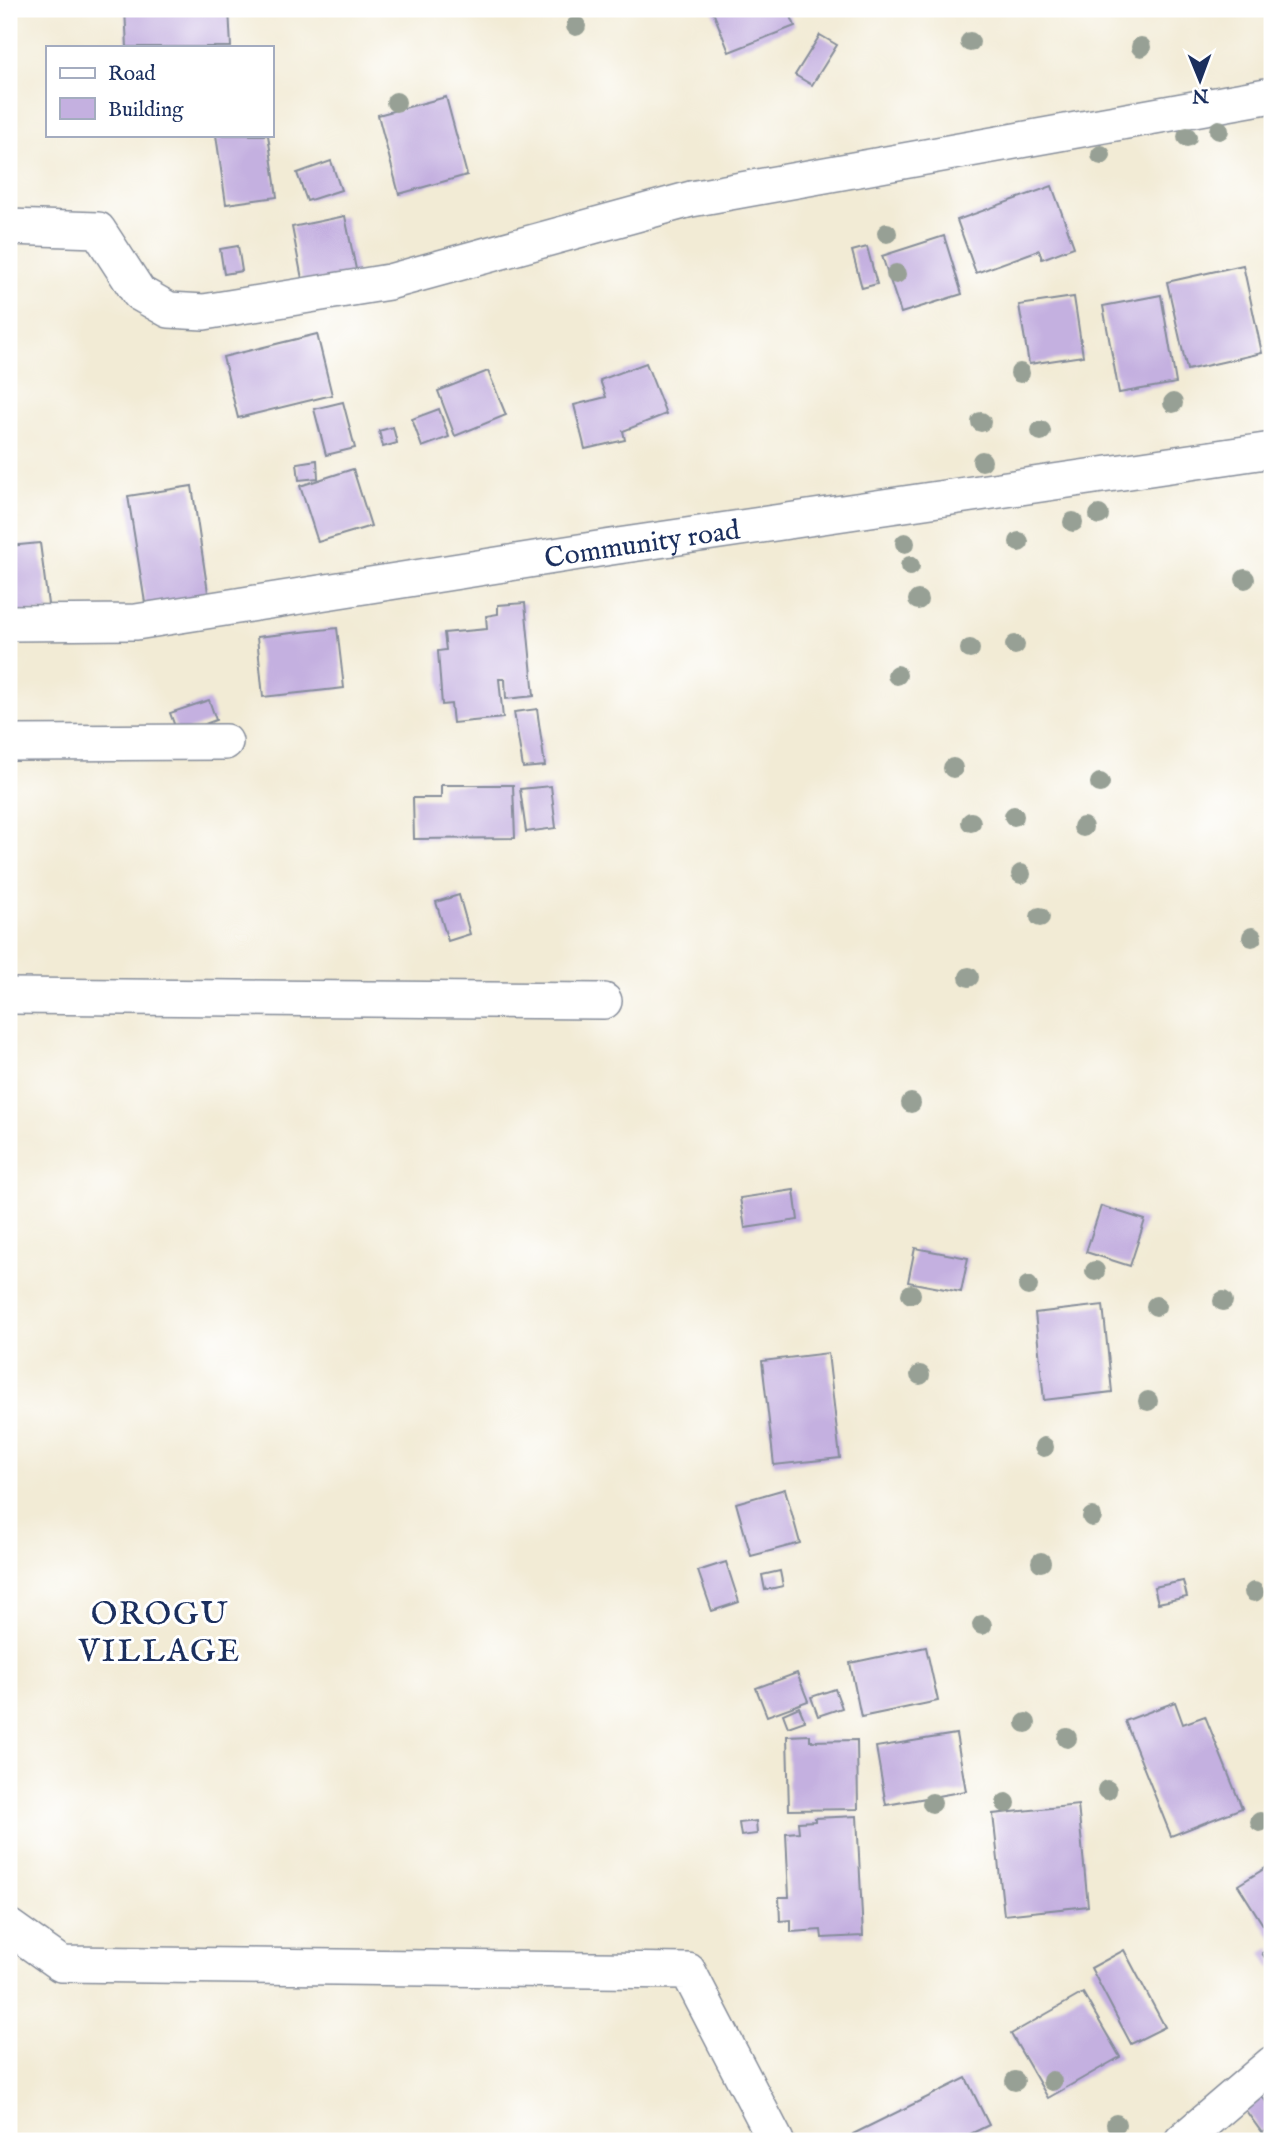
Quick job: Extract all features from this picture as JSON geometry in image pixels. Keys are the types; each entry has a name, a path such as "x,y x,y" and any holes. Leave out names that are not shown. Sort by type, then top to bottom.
{"street":[{"path":"9,227 98,230 139,293 169,310 204,312 389,282 691,199 1272,95"},
{"name":"Community road","path":"9,624 136,622 611,547 1272,450"},
{"path":"9,743 225,742"},
{"path":"9,996 604,1001"},
{"path":"9,1927 61,1964 688,1971 776,2141"},
{"path":"1182,2141 1272,2064"}],"building":[{"path":"125,9 229,9 231,46 127,46"},
{"path":"712,9 788,9 795,26 729,52"},
{"path":"1157,9 1179,9 1179,10 1158,14"},
{"path":"820,35 837,45 812,85 795,75"},
{"path":"446,97 467,175 399,194 378,115"},
{"path":"216,136 268,136 277,197 226,204"},
{"path":"331,161 341,190 307,201 297,173"},
{"path":"1052,186 1074,247 1042,259 1039,250 976,273 957,220"},
{"path":"345,216 357,274 303,284 292,227"},
{"path":"944,236 962,294 901,313 882,256"},
{"path":"238,246 242,271 224,274 220,249"},
{"path":"867,247 877,284 862,288 852,251"},
{"path":"1243,265 1262,353 1187,370 1167,282"},
{"path":"1161,295 1176,383 1119,393 1103,306"},
{"path":"1074,297 1083,356 1029,364 1019,305"},
{"path":"317,334 332,395 238,418 223,357"},
{"path":"646,363 666,414 623,431 625,440 585,449 574,405 606,397 600,380"},
{"path":"488,371 506,415 455,436 438,391"},
{"path":"343,402 355,448 326,455 314,409"},
{"path":"439,409 449,437 422,447 412,419"},
{"path":"393,427 397,443 383,447 379,431"},
{"path":"317,460 318,478 299,480 297,463"},
{"path":"353,469 371,526 318,542 300,486"},
{"path":"192,486 209,599 146,609 128,496"},
{"path":"40,543 49,612 9,614 9,546"},
{"path":"525,603 534,696 506,699 505,679 499,679 503,718 453,723 451,704 442,705 438,651 446,650 444,633 487,629 486,616 498,614 498,605"},
{"path":"337,628 344,688 263,697 257,637"},
{"path":"209,700 216,720 178,734 170,713"},
{"path":"537,709 545,766 523,768 514,712"},
{"path":"441,785 513,785 515,838 414,839 413,798 441,798"},
{"path":"551,786 556,828 526,832 520,789"},
{"path":"459,895 470,934 448,941 436,902"},
{"path":"794,1190 798,1220 745,1228 740,1198"},
{"path":"1101,1206 1145,1220 1130,1266 1086,1252"},
{"path":"915,1248 968,1258 961,1292 908,1282"},
{"path":"1103,1305 1112,1392 1044,1400 1035,1313"},
{"path":"828,1353 840,1458 774,1465 762,1361"},
{"path":"785,1489 800,1543 751,1556 736,1503"},
{"path":"726,1562 739,1602 712,1611 698,1571"},
{"path":"780,1571 783,1586 765,1590 762,1575"},
{"path":"1183,1581 1187,1597 1158,1603 1154,1587"},
{"path":"926,1647 938,1701 861,1717 850,1663"},
{"path":"797,1673 808,1701 767,1716 756,1688"},
{"path":"835,1689 842,1708 818,1716 811,1697"},
{"path":"1175,1702 1183,1724 1205,1716 1242,1808 1171,1836 1125,1721"},
{"path":"799,1707 805,1721 788,1727 783,1714"},
{"path":"956,1734 966,1791 886,1805 876,1747"},
{"path":"810,1735 810,1741 857,1740 858,1809 789,1810 787,1736"},
{"path":"1078,1805 1088,1906 1004,1915 993,1814"},
{"path":"857,1816 863,1936 822,1938 821,1930 791,1932 791,1920 780,1921 779,1897 789,1897 786,1833 799,1832 798,1822 815,1821 815,1818"},
{"path":"756,1821 757,1834 741,1836 739,1823"},
{"path":"1272,1864 1272,1939 1238,1885"},
{"path":"1272,1947 1272,1969 1262,1953"},
{"path":"1124,1950 1165,2027 1131,2044 1091,1968"},
{"path":"1083,1993 1120,2057 1048,2098 1011,2034"},
{"path":"966,2078 989,2125 956,2141 857,2141 853,2134"},
{"path":"1261,2095 1272,2110 1272,2130 1270,2127 1262,2133 1244,2108"}],"district":[{"name":"OROGU VILLAGE","path":"160,1632"}]}
